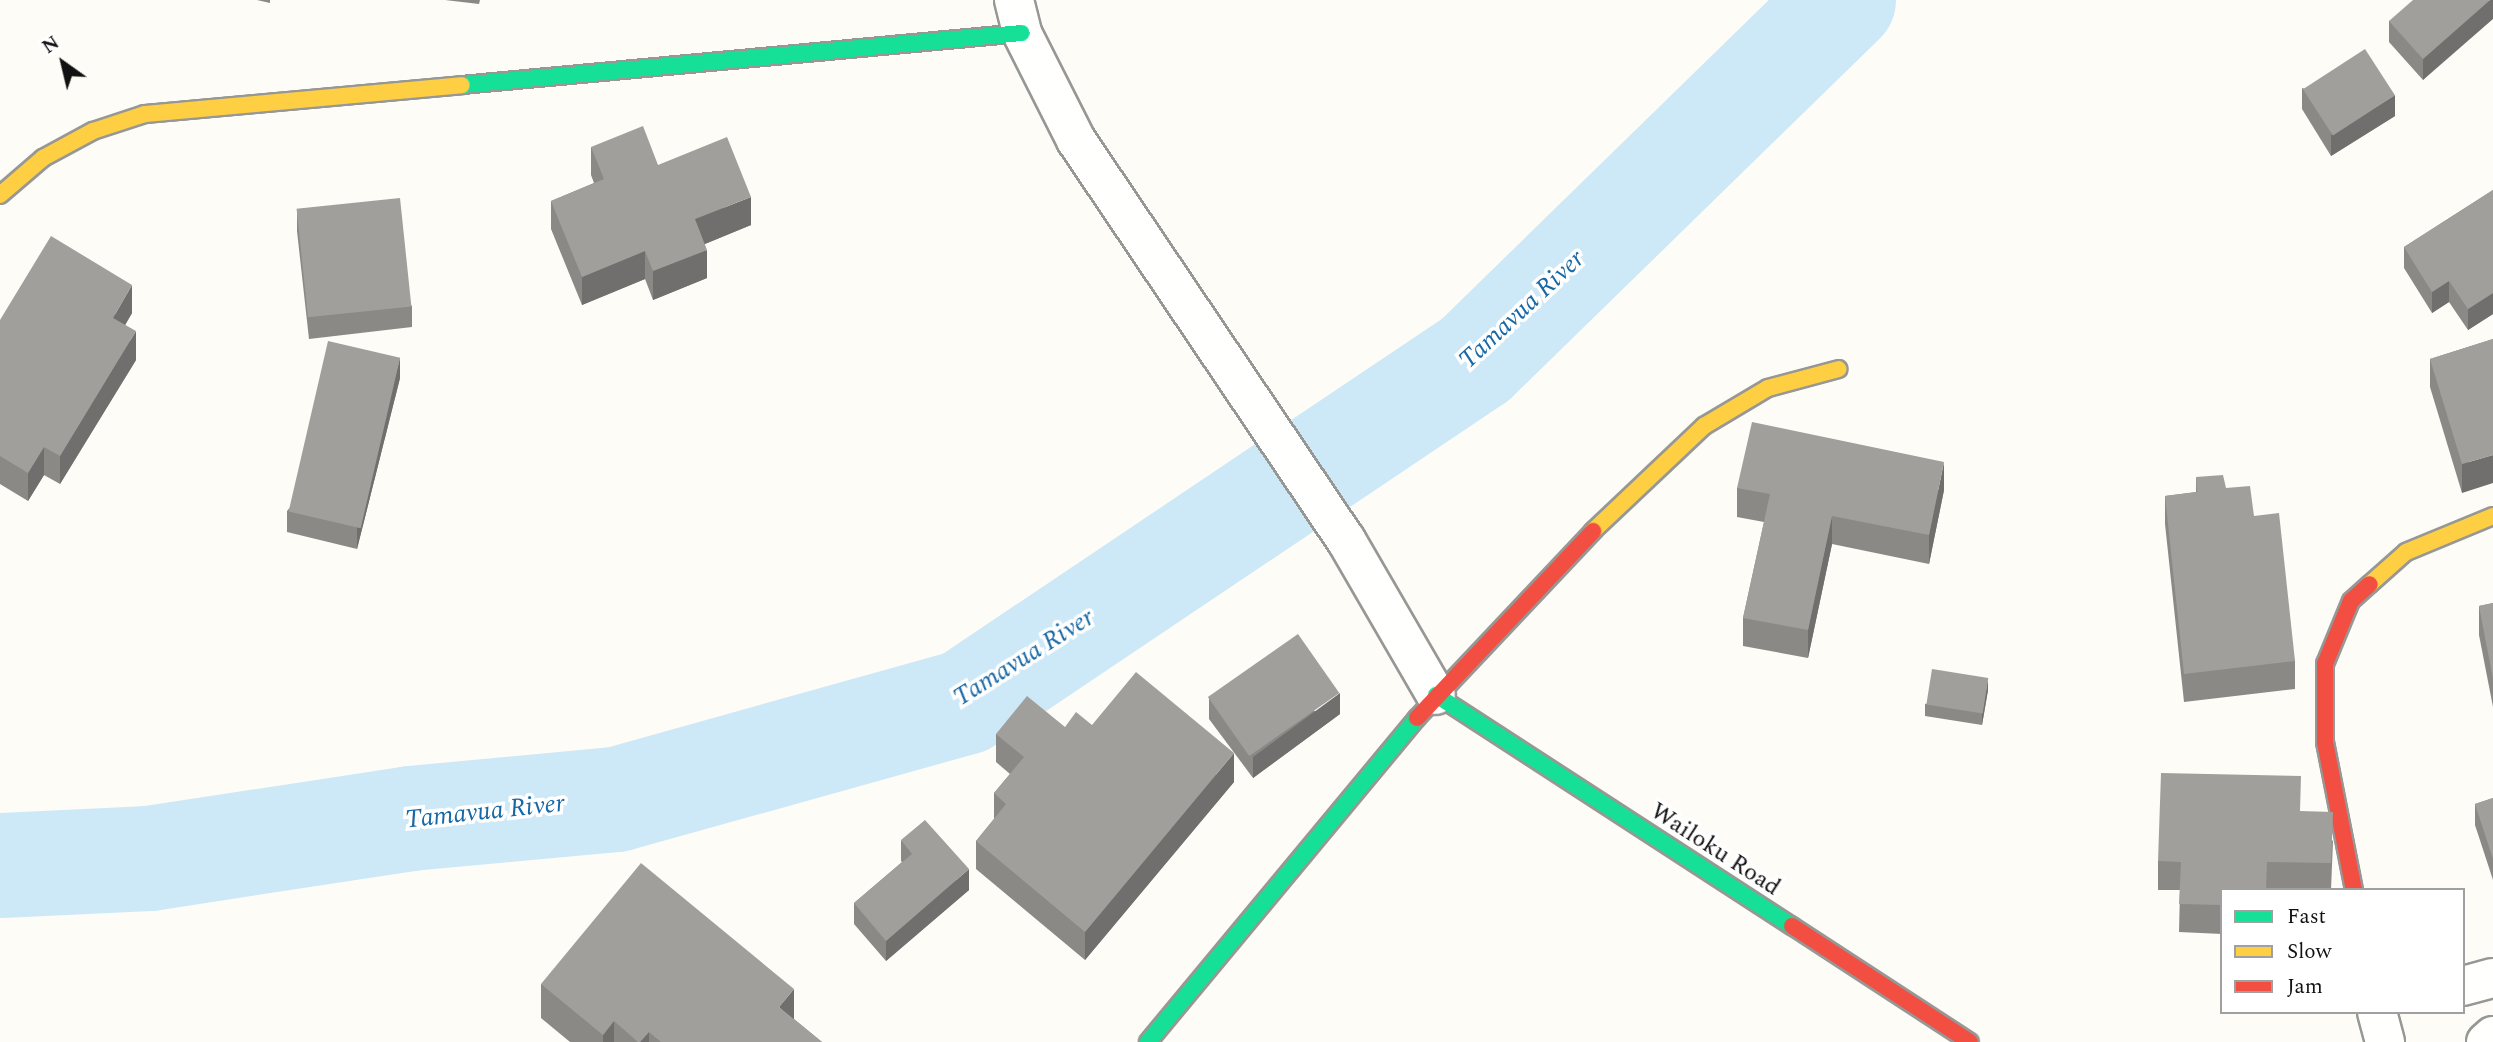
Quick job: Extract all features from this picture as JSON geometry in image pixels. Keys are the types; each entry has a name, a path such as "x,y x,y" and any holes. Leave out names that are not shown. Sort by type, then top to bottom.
{"street":[{"path":"0,195 43,158 93,131 145,114 1018,16 1076,140 1346,540 1436,695"},
{"path":"1148,1042 1436,695 1628,495 1704,426 1768,388 1839,369"},
{"path":"2354,888 2325,742 2325,664 2351,601 2406,552 2493,516"},
{"name":"Wailoku Road","path":"1436,695 1970,1042"},
{"path":"2465,985 2493,978"},
{"path":"2378,1014 2385,1042"},
{"path":"2486,1042 2493,1036"}],"building":[{"path":"2413,0 2490,0 2423,59 2389,21"},
{"path":"2365,49 2395,95 2333,135 2303,89"},
{"path":"643,126 658,165 727,137 751,197 695,219 707,250 653,271 645,251 582,277 551,201 604,179 591,147"},
{"path":"2493,190 2493,293 2468,309 2449,281 2432,292 2404,247"},
{"path":"400,198 411,306 308,317 297,209"},
{"path":"51,236 132,285 113,318 136,331 60,456 44,447 28,473 0,456 0,320"},
{"path":"2493,339 2493,455 2462,464 2430,359"},
{"path":"328,341 400,358 361,528 289,512"},
{"path":"1752,422 1944,462 1929,535 1832,516 1808,630 1743,618 1770,494 1737,488"},
{"path":"2223,475 2226,488 2250,486 2254,516 2279,513 2295,661 2184,674 2165,496 2197,492 2196,477"},
{"path":"2493,603 2493,679 2479,606"},
{"path":"1298,634 1339,693 1249,756 1208,697"},
{"path":"1932,669 1988,678 1983,713 1926,705"},
{"path":"1136,672 1234,753 1085,932 976,841 1006,804 994,793 1024,757 996,734 1027,696 1065,727 1076,712 1092,725"},
{"path":"2161,773 2301,776 2300,811 2333,812 2331,863 2267,862 2266,888 2220,888 2220,905 2179,904 2181,862 2158,861"},
{"path":"2493,798 2493,859 2475,804"},
{"path":"925,820 969,869 886,941 854,903 912,854 901,840"},
{"path":"641,863 794,989 779,1007 822,1042 661,1042 649,1032 638,1042 614,1021 603,1035 541,984"}],"waterway":[{"name":"Tamavua River","path":"0,865 149,858 410,818 616,799 964,702 1475,359 1843,0"}],"traffic: fast":[{"path":"462,85 1022,33"},
{"path":"1436,695 1792,926"},
{"path":"1148,1042 1417,718"}],"traffic: slow":[{"path":"0,195 43,158 93,131 145,114 462,85"},
{"path":"1593,531 1704,426 1768,388 1839,369"},
{"path":"2370,584 2406,552 2493,516"}],"traffic: jam":[{"path":"1417,718 1593,531"},
{"path":"2354,888 2325,742 2325,664 2351,601 2370,584"},
{"path":"1792,926 1970,1042"}]}
